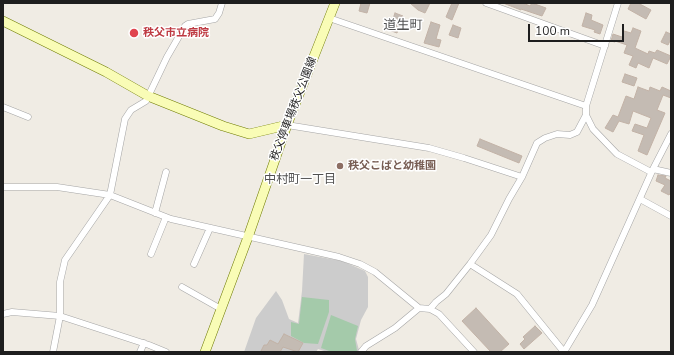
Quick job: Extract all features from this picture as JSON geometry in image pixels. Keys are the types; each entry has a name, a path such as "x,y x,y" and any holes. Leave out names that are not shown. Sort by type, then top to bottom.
{"main road":[{"name":"秩父停車場秩父公園線","path":"205,352 222,309 287,125 335,3"},
{"path":"3,21 106,72 148,96 223,126 249,134 287,125"}],"street":[{"path":"53,352 60,316 60,282 65,260 110,195 125,119 131,110 146,102 167,57 186,26 188,24 215,19 219,13 222,3"},
{"path":"487,3 605,46"},
{"path":"618,3 586,106 586,115 593,129 617,154 652,170 671,173"},
{"path":"329,18 586,106"},
{"path":"3,107 28,117"},
{"path":"430,309 446,294 491,235 509,199 522,178 537,143 545,138 557,134 570,135 577,132 586,115"},
{"path":"287,125 429,148 464,158 522,178"},
{"path":"470,264 517,294 564,352 592,305 652,170 671,134"},
{"path":"155,213 166,172"},
{"path":"3,187 57,187 110,195 166,217 339,257 360,264 374,272 419,308 430,309 439,314 474,352"},
{"path":"640,199 671,216"},
{"path":"151,254 166,217"},
{"path":"194,264 210,228"},
{"path":"182,286 222,309"},
{"path":"361,352 366,346 395,328 419,308"},
{"path":"3,314 12,312 60,316 144,343 166,352"},
{"path":"140,352 144,343"}],"shaded area":[{"path":"304,254 342,261 365,271 368,277 368,307 361,320 356,339 359,350 357,352 327,352 318,349 316,352 244,352 256,318 276,291 282,300 289,319 298,323 302,291"}],"green space":[{"path":"302,297 329,300 329,312 318,344 304,343 291,336 291,322 299,324"},
{"path":"331,315 358,326 355,339 356,352 332,352 321,348"}],"building":[{"path":"361,3 370,3 367,13 359,11"},
{"path":"410,3 430,3 425,13 418,10"},
{"path":"452,3 459,3 452,20 446,17"},
{"path":"503,3 523,3 530,6 532,3 546,8 542,16"},
{"path":"631,3 638,3 651,10 646,19 628,9"},
{"path":"395,13 403,16 397,33 389,30"},
{"path":"586,13 592,15 591,20 603,25 600,34 594,32 595,30 582,26"},
{"path":"431,22 440,25 436,39 441,40 439,47 424,43"},
{"path":"453,25 461,28 458,38 449,35"},
{"path":"633,28 641,31 635,48 648,54 649,51 655,53 657,50 671,56 667,64 653,58 649,68 638,63 636,68 629,65 633,56 624,53 627,45 611,41 613,34 622,37 624,31 631,33"},
{"path":"666,32 671,34 671,39 668,45 661,42"},
{"path":"625,74 637,78 634,86 622,82"},
{"path":"638,87 649,91 650,87 660,91 662,87 671,91 671,98 663,95 657,110 665,113 647,155 638,151 644,135 632,131 635,124 647,128 651,118 633,111 629,124 619,121 613,132 605,128 613,115 618,117 626,96 634,99"},
{"path":"480,139 522,156 519,163 477,146"},
{"path":"658,175 666,176 665,178 671,181 671,192 669,195 661,191 665,185 656,181"},
{"path":"476,308 509,344 500,352 491,352 462,321"},
{"path":"535,326 542,333 524,349 520,344 525,339 523,337"},
{"path":"284,334 303,343 298,352 283,347 280,352 261,351 264,345 267,345 270,340 278,344"}],"place":[{"name":"秩父市立病院","path":"134,33"},
{"name":"秩父こばと幼稚園","path":"340,166"}],"district":[{"name":"道生町","path":"403,26"},
{"name":"中村町一丁目","path":"300,180"}]}
